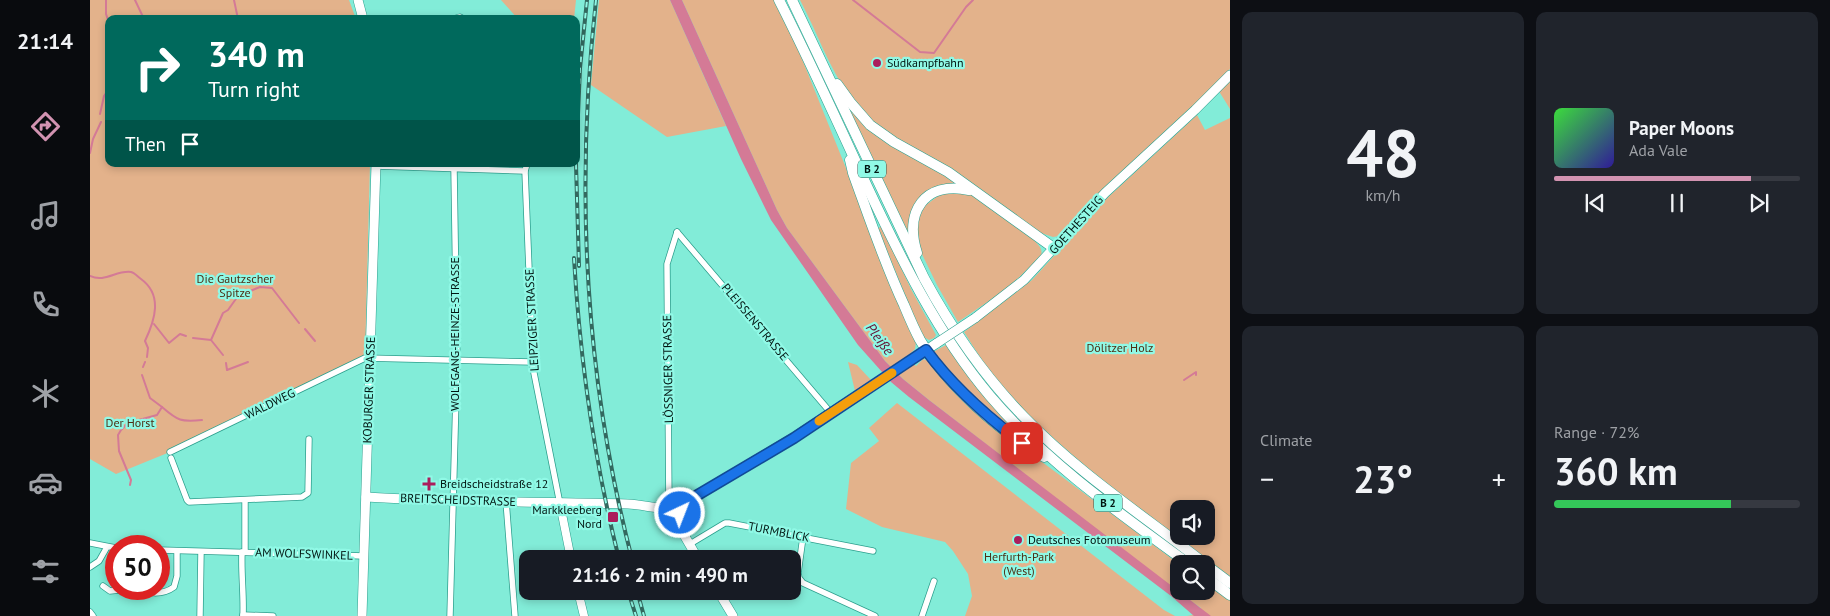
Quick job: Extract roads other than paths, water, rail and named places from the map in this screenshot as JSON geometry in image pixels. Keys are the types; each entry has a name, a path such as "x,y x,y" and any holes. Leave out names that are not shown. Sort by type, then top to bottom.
{"highway":[{"name":"B 2","path":"779,0 899,253 941,329 967,367 1004,412 1062,467 1177,555"},
{"name":"B 2","path":"792,0 924,278 971,355 1024,417 1048,440 1191,555"},
{"path":"821,60 850,102 870,125 894,142 948,172 1054,249"},
{"path":"846,140 853,173 894,285 926,350 952,382 979,408 1030,449 1062,467"},
{"path":"924,278 912,233 914,215 919,206 933,193 958,188 972,190"},
{"name":"B 2","path":"1215,573 1230,583"},
{"name":"B 2","path":"1215,577 1230,595"}],"main road":[{"path":"358,0 362,15"},
{"name":"GOETHESTEIG","path":"669,509 684,503 753,462 867,390 975,318 1024,280 1105,193 1230,75"},
{"name":"KOBURGER STRASSE","path":"362,616 376,167"},
{"name":"BREITSCHEIDSTRASSE","path":"366,497 560,504 628,504 669,509"},
{"path":"679,527 679,515 684,503"},
{"path":"669,509 693,550"},
{"path":"723,600 733,616"}],"street":[{"path":"415,167 525,171"},
{"name":"LEIPZIGER STRASSE","path":"526,167 533,362 560,504"},
{"name":"WOLFGANG-HEINZE-STRASSE","path":"450,616 457,359 454,169"},
{"name":"PLEISSENSTRASSE","path":"678,232 831,413"},
{"name":"LÖSSNIGER STRASSE","path":"669,509 667,264 678,232"},
{"path":"370,357 533,362"},
{"name":"WALDWEG","path":"245,500 189,502 170,455 356,362 370,357"},
{"path":"245,500 302,498 308,492 309,439"},
{"name":"AM WOLFSWINKEL","path":"243,552 245,500"},
{"path":"506,502 515,616"},
{"path":"560,504 570,550"},
{"name":"TURMBLICK","path":"690,544 725,523 729,523 873,550"},
{"path":"803,537 798,573 803,583 875,616"},
{"path":"90,543 105,547"},
{"path":"90,567 99,561 105,550"},
{"name":"AM WOLFSWINKEL","path":"170,551 364,556"},
{"path":"170,590 174,587 177,576 177,551"},
{"path":"200,616 201,552"},
{"path":"243,552 241,584 244,595 243,616 273,616"},
{"path":"922,616 934,581"},
{"path":"580,600 584,616"},
{"path":"90,612 93,616"}],"waterway":[{"path":"106,0 106,15"},
{"path":"135,0 142,15"},
{"path":"234,0 237,15"},
{"path":"853,0 920,52 934,53 973,0"},
{"path":"100,114 105,95"},
{"path":"90,153 93,139 101,122"},
{"path":"90,276 101,278 131,272 148,285 155,300 155,308 152,325 145,341 148,348 147,357"},
{"path":"193,338 211,340 223,313 228,310 238,296 260,287 272,288 299,323"},
{"path":"154,324 169,343 180,334 186,336"},
{"path":"305,329 315,341"},
{"path":"211,340 223,355"},
{"path":"143,367 145,362"},
{"path":"226,363 227,370 248,362"},
{"path":"1184,380 1196,372 1196,375"},
{"path":"130,485 131,480 119,451 118,435 128,423 157,415 162,407 150,398 142,375"},
{"path":"162,407 180,420 202,420"}],"railway":[{"path":"580,68 587,0"},
{"path":"596,0 586,141 588,281 594,351 603,420 630,550"},
{"path":"576,167 579,266"},
{"path":"574,258 589,410 602,485 617,550"},
{"path":"631,600 636,616"},
{"path":"640,600 644,616"}],"place":[{"name":"Südkampfbahn","path":"877,63"},
{"name":"Breidscheidstraße 12","path":"429,484"},
{"name":"Markkleeberg Nord","path":"613,517"},
{"name":"Deutsches Fotomuseum","path":"1018,540"}],"park label":[{"name":"Die Gautzscher Spitze","path":"235,286"},
{"name":"Dölitzer Holz","path":"1120,348"},
{"name":"Der Horst","path":"130,423"},
{"name":"Herfurth-Park (West)","path":"1019,564"}],"water label":[{"name":"Pleiße","path":"880,339"}]}
